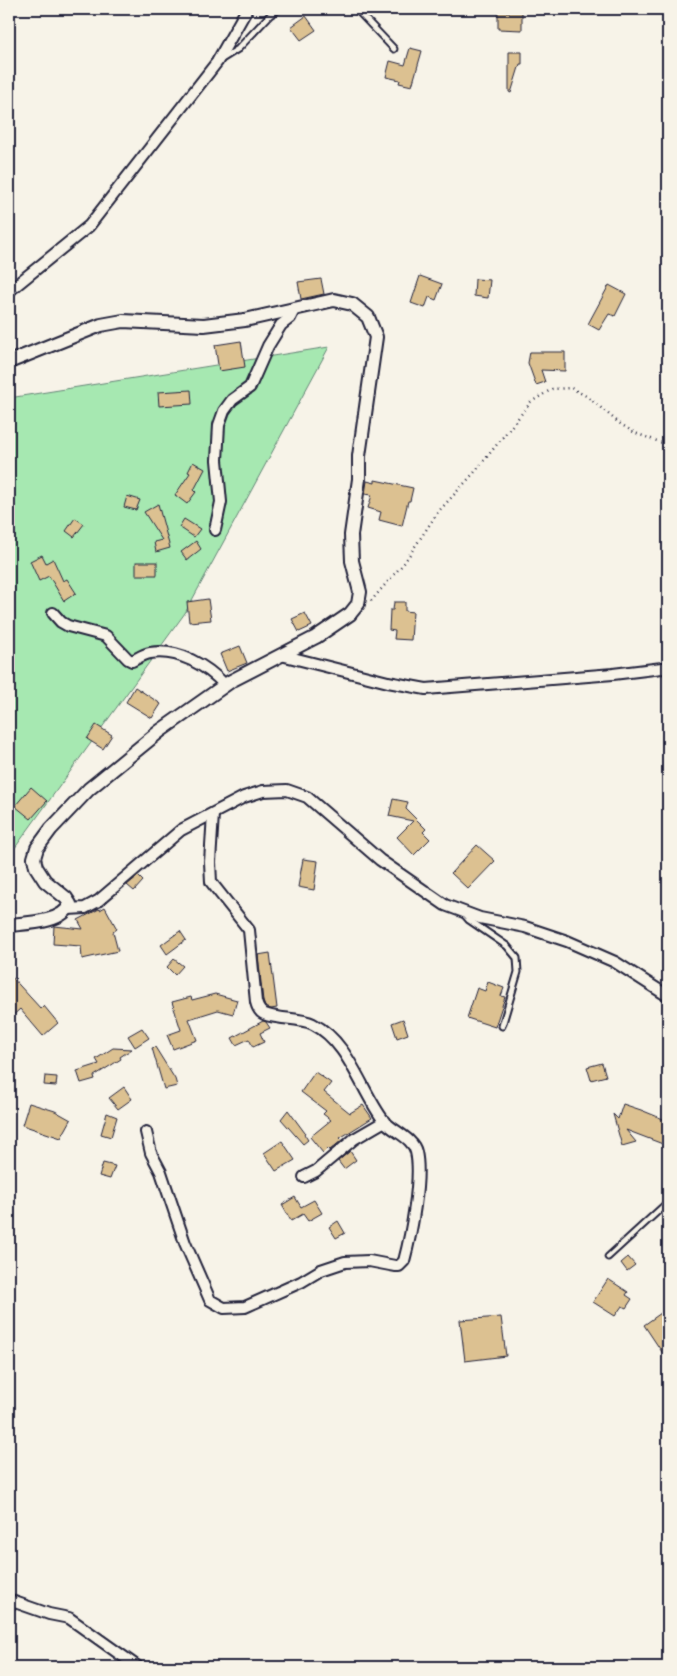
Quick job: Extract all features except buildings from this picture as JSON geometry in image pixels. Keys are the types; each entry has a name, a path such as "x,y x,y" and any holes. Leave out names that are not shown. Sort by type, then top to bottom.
{"street":[{"path":"9,290 89,226 217,62 247,9"},
{"path":"9,360 14,360 100,325 123,321 204,325 245,320 334,300 352,304 368,317 376,337 359,456 359,479 351,535 352,561 360,592 358,604 350,614 316,637 226,685 160,732 89,789 51,829 37,848 34,858 36,867 45,881 66,898 70,904 68,909 62,914 42,921 9,925"},
{"path":"215,530 221,502 217,460 219,425 224,410 232,400 250,387 268,346 281,325 290,318 295,308"},
{"path":"53,613 60,622 68,626 106,636 132,661 152,652 184,657 204,667 226,685"},
{"path":"281,655 388,682 426,689 668,669"},
{"path":"68,909 85,908 98,901 181,830 244,797 263,791 287,790 308,797 380,860 446,905 480,918 525,927 568,941 615,962 668,996"},
{"path":"146,1132 151,1153 161,1172 185,1243 210,1300 224,1308 245,1307 301,1282 321,1270 345,1262 355,1260 369,1261 395,1266 404,1261 417,1185 418,1161 414,1145 385,1121 336,1043 312,1023 266,1014 259,1010 256,1002 249,930 212,882 210,862 213,814"},
{"path":"304,1177 316,1171 354,1139 385,1121"},
{"path":"9,1600 48,1614 69,1618 138,1667"}],"lane":[{"path":"217,62 238,49 270,15 279,9"},
{"path":"356,9 394,49"},
{"path":"461,911 469,920 508,946 517,958 518,972 502,1026"},
{"path":"608,1257 668,1202"}],"path":[{"path":"358,604 367,604 375,599 404,563 438,512 474,473 531,402 552,389 571,388 588,397 619,424 635,433 668,445"}],"green space":[{"path":"329,347 185,613 9,856 9,398"}]}
